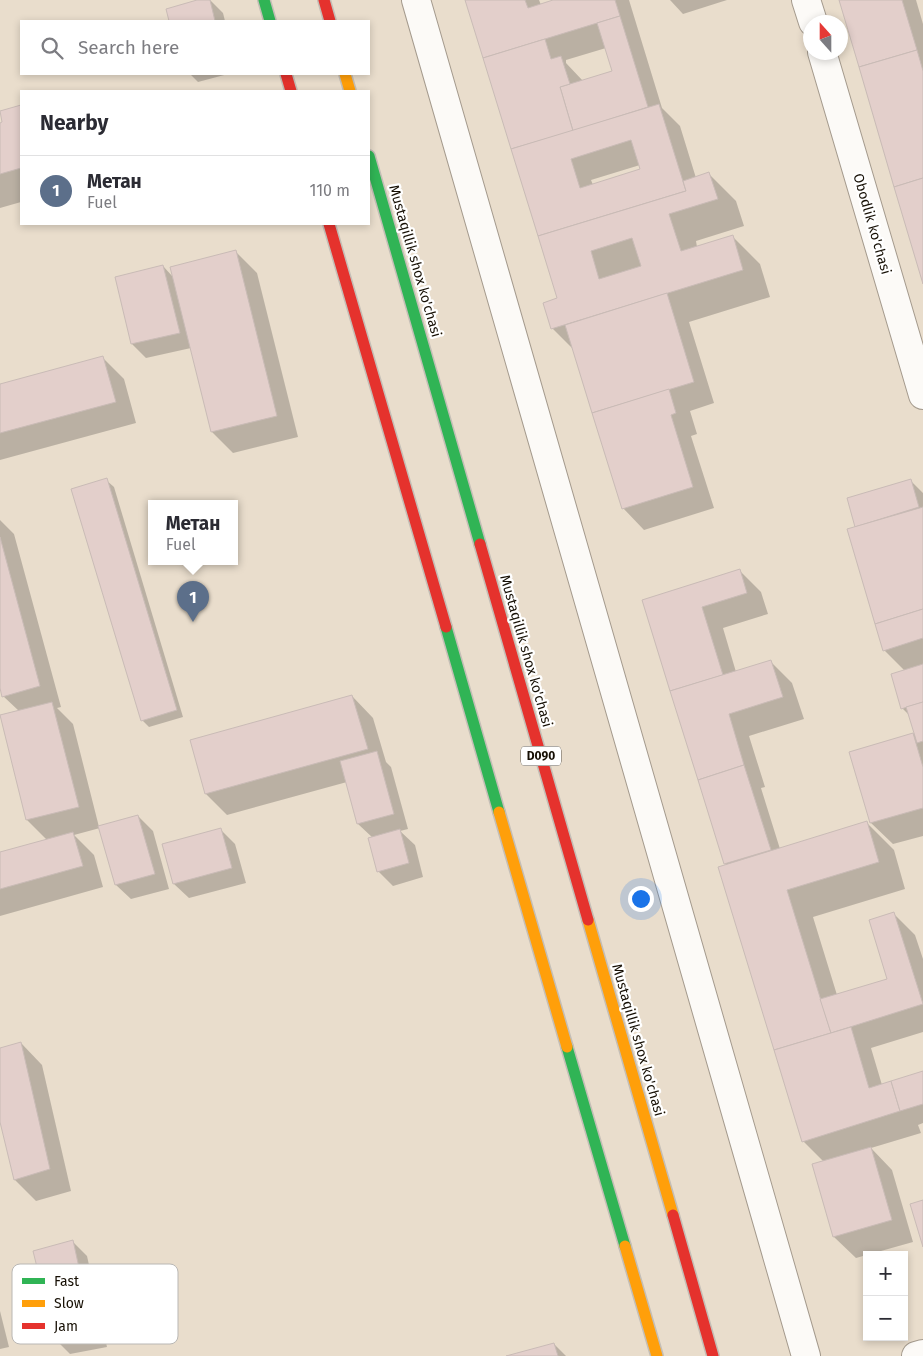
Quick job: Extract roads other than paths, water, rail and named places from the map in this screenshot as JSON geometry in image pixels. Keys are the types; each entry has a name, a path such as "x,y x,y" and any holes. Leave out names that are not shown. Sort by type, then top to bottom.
{"main road":[{"path":"264,0 270,20"},
{"path":"324,0 330,20"},
{"path":"286,75 291,90"},
{"path":"345,75 350,90"},
{"name":"Mustaqillik shox ko'chasi","path":"370,159 713,1356"},
{"path":"329,225 657,1356"}],"street":[{"path":"416,0 806,1356"},
{"path":"806,0 811,15"},
{"name":"Obodlik ko'chasi","path":"824,60 923,395"},
{"path":"916,1356 923,1354"}],"place":[{"name":"Метан","path":"193,622"}]}
